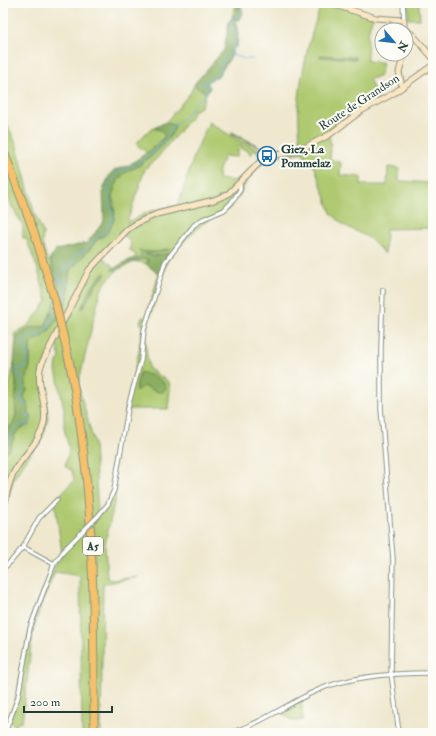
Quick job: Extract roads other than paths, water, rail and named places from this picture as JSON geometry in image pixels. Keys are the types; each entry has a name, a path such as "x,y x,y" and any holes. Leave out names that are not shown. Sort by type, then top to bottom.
{"highway":[{"name":"A5","path":"3,149 55,301 83,438 91,518 94,619 94,733"},
{"name":"A5","path":"3,160 33,236"},
{"name":"A5","path":"67,361 78,438 88,529 90,605 90,733"}],"street":[{"path":"333,4 376,18 404,20 403,3"},
{"path":"414,36 433,58"},
{"path":"402,62 399,72 402,87"},
{"path":"432,66 433,80"},
{"name":"Route de Grandson","path":"3,509 14,472 34,445 42,429 45,417 39,385 40,368 52,341 89,270 128,230 139,222 157,214 223,197 240,184 262,160 272,156 294,152 312,144 337,130 361,111 402,87 432,66"},
{"path":"5,733 18,697 32,623 54,564 66,548 108,504 114,490 129,404 141,360 144,330 165,262 194,225 203,219 224,210 231,203 240,190 240,184"},
{"path":"383,290 381,408 393,559 391,673 398,733"},
{"path":"3,569 23,547 39,518 57,500"},
{"path":"23,547 54,564"},
{"path":"230,733 244,729 273,712 331,685 391,673 433,673"}],"waterway":[{"path":"90,245 97,236 105,234 113,219 113,212 108,206 111,200 109,197 108,183 113,181 118,170 126,170 132,165 137,165 139,162 153,154 155,149 165,139 174,125 184,118 198,99 202,99 209,87 204,84 205,82 215,77 222,67 221,63 229,56 232,49 235,47 234,42 237,37 237,28 231,27 230,24 234,18 240,16 241,9 239,3"},
{"path":"231,54 245,59 253,59"},
{"path":"59,307 67,284 62,280 59,281 59,274 65,266 69,267 74,263 74,257 76,255 87,249"},
{"path":"3,449 7,446 10,436 14,430 23,423 27,427 31,420 30,417 26,416 28,409 27,405 19,400 23,393 21,380 23,376 16,372 17,369 26,366 28,352 22,344 31,336 41,336 43,331 48,329 55,313"}],"place":[{"name":"Giez, La Pommelaz","path":"267,156"}]}
